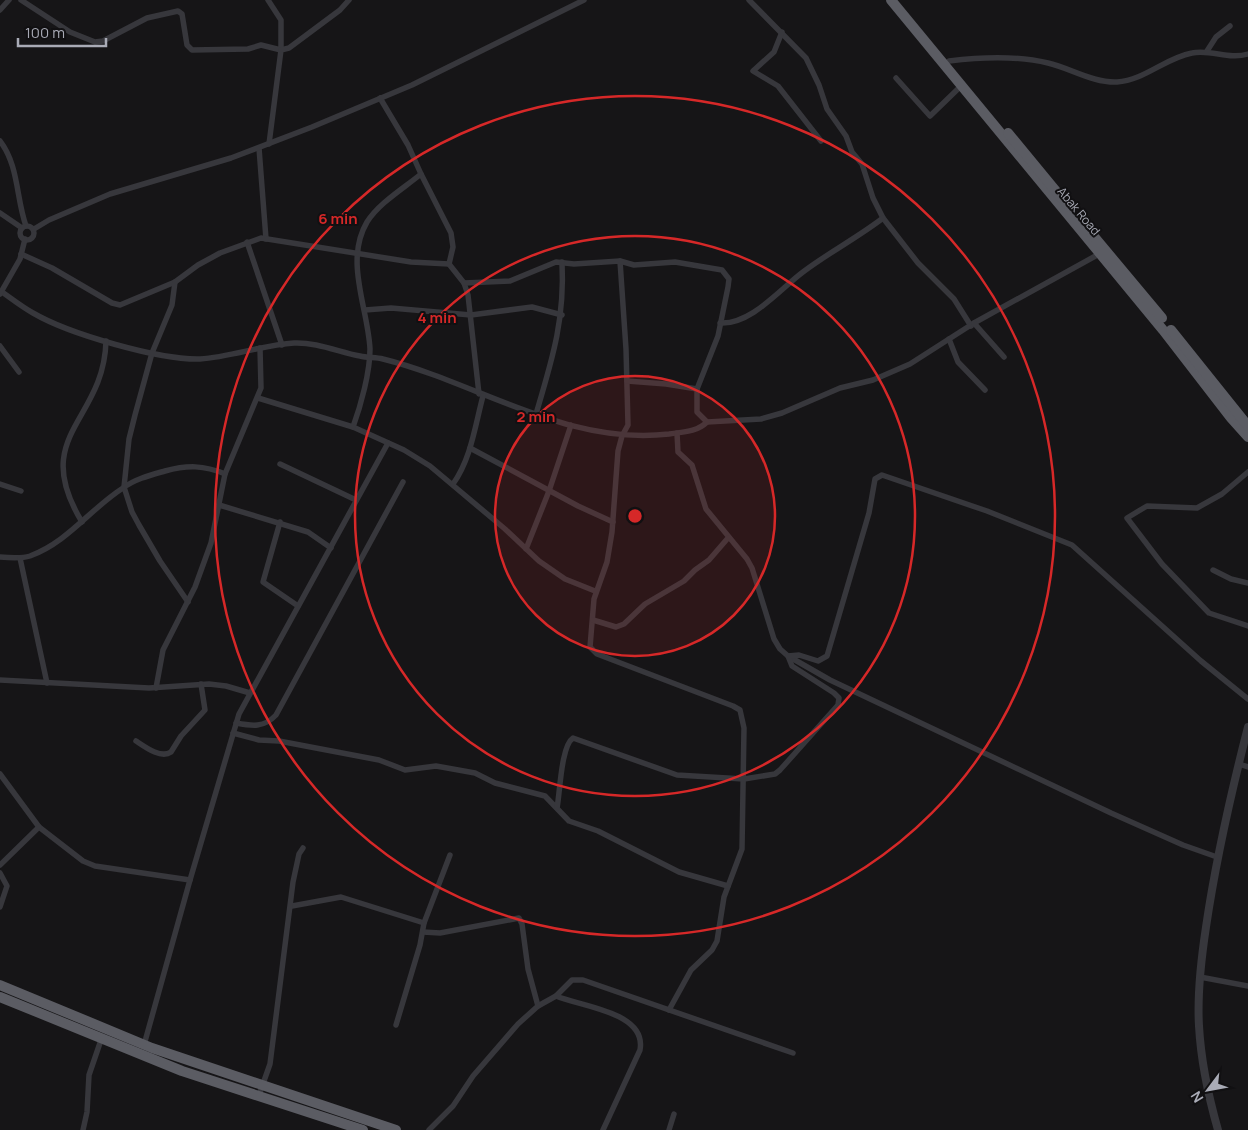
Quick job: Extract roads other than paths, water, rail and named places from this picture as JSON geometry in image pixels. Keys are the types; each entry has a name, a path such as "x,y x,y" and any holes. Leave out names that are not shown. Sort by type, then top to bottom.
{"highway":[{"name":"Abak Road","path":"891,0 1130,279 1248,426"},
{"name":"Abak Road","path":"899,0 949,61 963,85 1248,437"},
{"path":"0,985 144,1045 396,1130"},
{"path":"0,997 101,1040 182,1071 259,1095 343,1127 363,1130"}],"street":[{"path":"0,10 9,0"},
{"path":"21,0 70,32 95,42 103,41 147,18 178,12 182,14 187,45 192,50 248,49 261,45 281,50 289,48 340,10 349,0"},
{"path":"268,0 280,20 281,50 269,144"},
{"path":"0,213 24,227 34,229 49,220 110,194 259,148 412,85 584,0"},
{"path":"749,0 806,58 813,70 827,108 846,136 852,152 862,164 872,198 883,218 918,263 954,299 972,325 1004,357"},
{"path":"1206,51 1216,37 1230,26"},
{"path":"782,32 774,52 753,71 778,86 821,141"},
{"path":"949,61 992,57 1047,62 1087,76 1115,82 1133,79 1182,55 1206,51 1226,56 1248,54"},
{"path":"896,78 930,116 963,85"},
{"path":"380,98 408,145 451,233 453,248 449,264"},
{"path":"0,141 14,169 24,227 21,234 25,239"},
{"path":"259,148 266,239"},
{"path":"352,427 361,404 369,358 365,310 357,276 358,253 364,229 375,212 421,174"},
{"path":"720,323 733,322 762,307 804,272 883,218"},
{"path":"25,239 34,236 34,229"},
{"path":"25,239 21,254 1,293 34,314 106,342 152,353 201,358 282,345 309,344 369,358 381,358 420,370 481,395 571,425 622,436 637,437 700,429 708,422 761,419 782,413 840,388 873,380 910,364 972,325 1099,254"},
{"path":"21,254 120,305 174,282 213,257 247,242 266,239 421,264 449,264"},
{"path":"247,242 282,345"},
{"path":"464,283 510,281 548,263 562,262 574,264 620,261 634,265 675,262 722,270 729,279 720,323 710,361 697,389 697,412 708,422"},
{"path":"620,261 628,425 622,436 618,452 613,522 607,562 592,607 593,620 590,647 597,654 740,710 744,728 742,849 728,886 717,941 712,950 691,970 669,1010"},
{"path":"536,414 553,359 562,315 564,294 562,262"},
{"path":"449,264 464,283 471,315 481,395 470,448 462,471 453,484"},
{"path":"174,282 172,305 152,353 129,439 124,487 132,512 139,526 160,562 188,602"},
{"path":"365,310 391,308 471,315 532,307 562,315"},
{"path":"949,339 958,362 985,390"},
{"path":"82,522 66,492 62,474 63,454 70,434 91,399 101,376 105,362 106,342"},
{"path":"0,346 19,372"},
{"path":"156,688 163,650 188,602 211,543 224,474 258,398 263,379 260,348"},
{"path":"627,381 697,389"},
{"path":"258,398 352,427 430,466 453,484 540,562 565,579 596,591"},
{"path":"526,549 571,425"},
{"path":"677,433 678,452 692,465 706,509 747,559 752,568 774,638 780,649 788,656 830,680 1111,813 1182,845 1217,857"},
{"path":"144,1045 236,723 250,693 388,444"},
{"path":"470,448 613,522"},
{"path":"280,464 356,500"},
{"path":"0,557 20,558 30,556 55,543 124,487 161,472 188,466 201,466 224,474"},
{"path":"1248,472 1222,494 1197,508 1147,506 1126,518 1162,564 1208,613 1248,626"},
{"path":"788,656 803,656 818,661 824,660 868,513 876,479 882,476 987,510 1072,545 1201,660 1248,699"},
{"path":"236,723 252,726 270,721 276,716 403,482"},
{"path":"0,484 21,490"},
{"path":"219,505 308,532 331,548"},
{"path":"280,522 262,582 298,606"},
{"path":"593,620 616,626 624,624 644,604 684,581 694,570 708,560 728,538"},
{"path":"20,558 47,683"},
{"path":"1213,570 1231,580 1248,583"},
{"path":"557,808 564,760 569,740 573,738 676,775 744,780 775,774 838,705 839,698 792,666 788,656"},
{"path":"0,680 156,688 201,684 226,686 250,693"},
{"path":"136,741 150,750 168,755 181,736 204,710 201,684"},
{"path":"1218,1130 1207,1094 1200,1047 1200,977 1217,857 1248,727"},
{"path":"233,733 259,740 279,740 379,760 405,770 436,766 475,773 503,786 538,793 550,799 562,816 569,821 598,831 679,872 728,886"},
{"path":"1239,764 1248,767"},
{"path":"0,774 39,827 83,861 95,866 190,880"},
{"path":"0,865 39,827"},
{"path":"259,1095 270,1064 296,868 299,854 304,848"},
{"path":"396,1025 424,923 450,855"},
{"path":"0,873 6,886 0,907"},
{"path":"292,906 341,897 424,923"},
{"path":"423,932 440,933 519,918 522,924 528,969 538,1006"},
{"path":"1200,977 1248,986"},
{"path":"429,1130 453,1106 473,1076 518,1024 538,1006 556,996 568,982 583,980 793,1054"},
{"path":"556,996 623,1018 639,1032 642,1041 640,1050 603,1130"},
{"path":"83,1130 87,1112 89,1076 101,1040"},
{"path":"669,1130 674,1114"}]}
